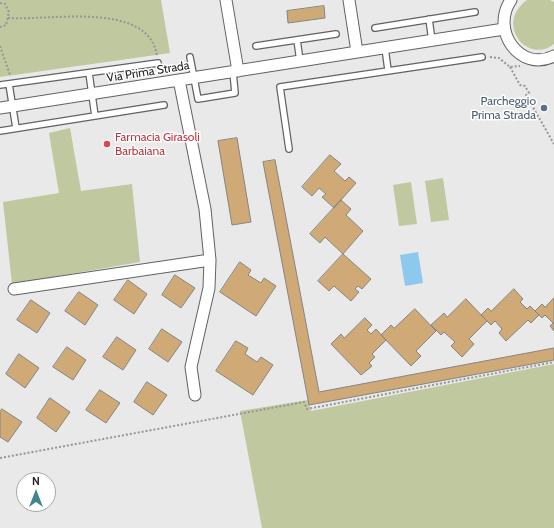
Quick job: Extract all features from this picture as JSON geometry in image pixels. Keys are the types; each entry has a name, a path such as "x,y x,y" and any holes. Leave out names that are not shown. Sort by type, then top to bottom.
{"street":[{"path":"226,0 235,71"},
{"path":"349,0 357,52"},
{"path":"511,0 507,6 503,18 504,29 508,41 516,50 526,56 538,59 554,56"},
{"name":"Via Prima Strada","path":"0,108 504,29"},
{"path":"179,80 205,209 210,260 209,288 191,367 195,396"},
{"path":"14,289 210,260"}],"lane":[{"path":"375,28 475,12"},
{"path":"429,19 432,41"},
{"path":"256,46 336,34"},
{"path":"297,40 300,61"},
{"path":"385,48 388,70"},
{"path":"190,57 198,99 235,93 235,71"},
{"path":"289,149 280,86 482,57"},
{"path":"0,85 89,74 158,63"},
{"path":"89,74 96,116"},
{"path":"11,83 12,106 16,128"},
{"path":"0,131 164,105"}],"path":[{"path":"0,3 8,8 6,25 0,27"},
{"path":"8,18 31,19 69,16 121,18 135,23 146,33 157,53"},
{"path":"0,46 11,83"},
{"path":"510,67 520,85 525,86 529,93 526,95 554,144"},
{"path":"0,458 304,402 307,408 554,362"}],"green space":[{"path":"0,0 161,0 170,53 0,77"},
{"path":"527,0 550,0 554,2 554,44 544,49 534,49 525,46 518,39 514,30 514,20 518,10"},
{"path":"70,128 81,191 132,184 140,262 12,284 3,202 59,193 49,133"},
{"path":"443,178 449,220 431,222 425,181"},
{"path":"411,182 417,224 399,226 393,185"},
{"path":"554,364 554,528 262,528 240,411 308,400 311,411"}],"water":[{"path":"418,252 423,283 405,286 400,255"}],"building":[{"path":"324,6 325,18 288,23 287,11"},
{"path":"237,138 251,222 232,225 218,141"},
{"path":"330,155 341,164 334,171 345,181 349,177 356,183 334,208 322,197 326,194 319,188 312,196 302,187"},
{"path":"275,160 319,392 554,348 554,360 309,405 263,162"},
{"path":"341,200 351,209 346,215 363,231 343,254 325,237 320,243 310,234"},
{"path":"343,254 371,279 362,289 358,286 355,289 359,292 351,301 334,286 329,291 318,281"},
{"path":"240,262 251,270 248,275 261,283 264,278 276,286 256,316 220,292"},
{"path":"175,275 195,288 181,308 162,295"},
{"path":"128,280 147,294 134,314 114,300"},
{"path":"514,289 523,299 520,302 527,309 530,306 539,315 531,323 528,320 506,341 499,333 502,329 495,321 491,325 481,315 488,308 491,311"},
{"path":"79,292 98,305 85,325 65,311"},
{"path":"554,298 554,331 550,326 553,323 545,315 542,318 535,311 542,304 545,307"},
{"path":"466,299 487,321 469,339 474,344 462,357 451,346 455,342 444,332 441,335 431,325 444,313 447,317"},
{"path":"31,300 50,313 37,333 17,320"},
{"path":"415,309 436,331 416,351 421,356 411,366 381,335 391,325 394,328"},
{"path":"365,318 372,325 367,330 371,334 376,329 386,340 372,354 375,357 369,363 372,366 361,375 331,344 341,334 344,338"},
{"path":"162,329 182,342 168,362 149,349"},
{"path":"117,337 136,350 123,370 103,357"},
{"path":"236,341 248,348 245,354 257,362 261,357 273,365 253,395 216,371"},
{"path":"67,347 86,360 73,380 53,367"},
{"path":"19,354 39,368 25,388 6,374"},
{"path":"147,382 167,395 153,415 134,402"},
{"path":"100,390 120,403 106,423 86,410"},
{"path":"50,398 70,412 56,432 37,418"},
{"path":"2,409 22,422 8,442 0,437 0,412"}],"place":[{"name":"Parcheggio Prima Strada","path":"544,108"},
{"name":"Farmacia Girasoli Barbaiana","path":"107,144"}]}
